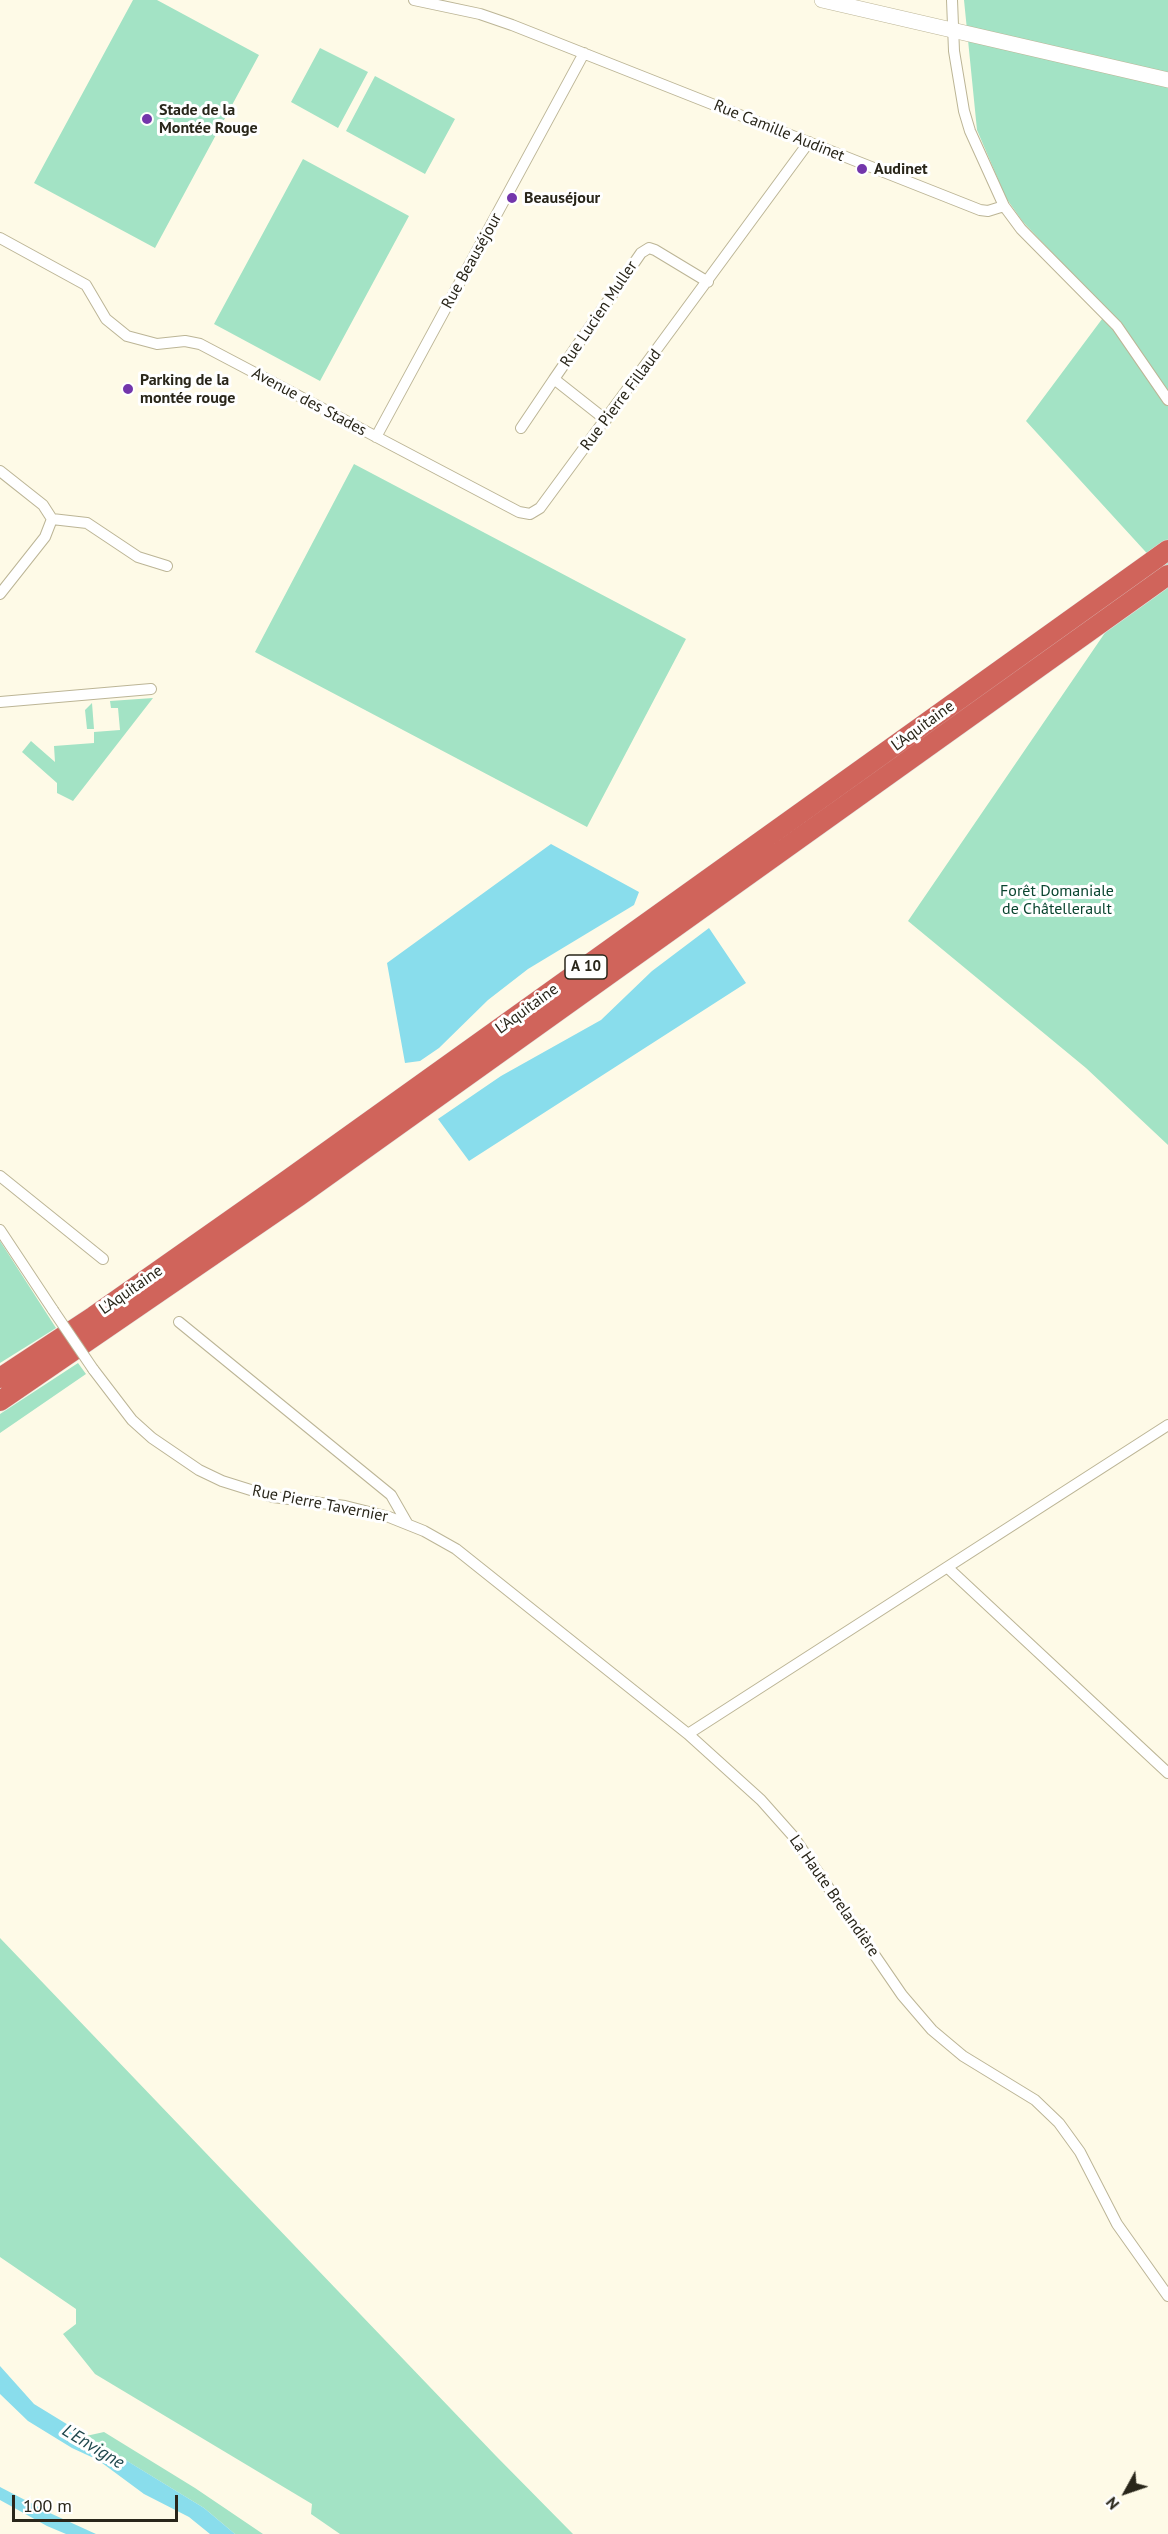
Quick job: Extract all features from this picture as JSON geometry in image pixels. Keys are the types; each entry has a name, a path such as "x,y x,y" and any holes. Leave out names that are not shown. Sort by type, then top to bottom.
{"highway":[{"name":"L'Aquitaine","path":"0,1378 94,1316 277,1188 1168,550"},
{"name":"L'Aquitaine","path":"0,1401 289,1203 1168,575"}],"street":[{"name":"Rue Camille Audinet","path":"414,0 480,14 980,210 988,211 1004,206"},
{"path":"822,0 1168,80"},
{"path":"952,0 952,29 964,111 970,131 1004,206 1021,229 1117,326 1168,400"},
{"name":"Rue Beauséjour","path":"376,437 584,53"},
{"name":"Rue Pierre Fillaud","path":"376,437 519,512 530,514 540,508 809,142"},
{"name":"Avenue des Stades","path":"0,238 86,285 106,319 127,336 157,344 185,341 200,344 376,437"},
{"name":"Rue Lucien Muller","path":"521,428 645,250 655,250 708,282"},
{"name":"Rue Lucien Muller","path":"554,379 606,420"},
{"path":"0,471 43,505 52,519"},
{"path":"52,519 87,523 138,557 167,566"},
{"path":"0,594 45,537 52,519"},
{"path":"0,702 151,689"},
{"path":"0,1176 103,1259"},
{"name":"Rue Pierre Tavernier","path":"0,1230 93,1369 132,1420 159,1443 199,1470 222,1481 273,1497 345,1506 407,1523 439,1539 482,1568 688,1734"},
{"path":"179,1322 392,1495 407,1523"},
{"path":"688,1734 1168,1425"},
{"path":"948,1568 1168,1773"},
{"name":"La Haute Brelandière","path":"688,1734 761,1800 793,1836 902,1995 932,2030 963,2056 1035,2100 1059,2123 1080,2152 1117,2224 1168,2295"}],"green space":[{"name":"Stade de la Montée Rouge","path":"133,0 157,0 259,55 155,248 34,183"},
{"name":"Forêt Domaniale de Châtellerault","path":"964,0 1168,0 1168,1145 1086,1068 908,921 1154,561 1026,421 1108,311 1023,222 1006,198 977,130"},
{"path":"320,48 368,72 338,128 291,102"},
{"path":"375,76 455,119 425,174 346,131"},
{"path":"303,159 409,216 320,381 214,324"},
{"path":"354,464 686,639 587,827 255,652"},
{"path":"153,698 73,801 57,793 57,783 22,752 31,741 55,762 54,746 94,743 94,732 120,730 118,708 111,708 110,701"},
{"path":"92,703 94,729 87,729 85,710"},
{"path":"0,1241 56,1328 0,1363"},
{"path":"78,1363 86,1374 0,1433 0,1414"},
{"path":"0,1938 573,2534 340,2534 311,2514 312,2504 95,2374 63,2334 76,2324 76,2309 0,2257"},
{"path":"104,2432 195,2488 263,2534 235,2534 204,2508 86,2436"}],"water":[{"path":"551,844 639,892 634,905 528,969 488,1000 439,1048 420,1061 405,1063 387,963"},
{"path":"709,928 746,983 469,1161 438,1119 501,1076 601,1020 652,971"},
{"name":"L'Envigne","path":"0,2366 34,2404 204,2508 235,2534 210,2534 189,2517 144,2494 98,2460 72,2448 28,2421 0,2394"},
{"path":"0,2487 96,2534 66,2534 47,2526 0,2500"}],"place":[{"name":"Stade de la Montée Rouge","path":"147,119"},
{"name":"Audinet","path":"862,169"},
{"name":"Beauséjour","path":"512,198"},
{"name":"Parking de la montée rouge","path":"128,389"}]}
